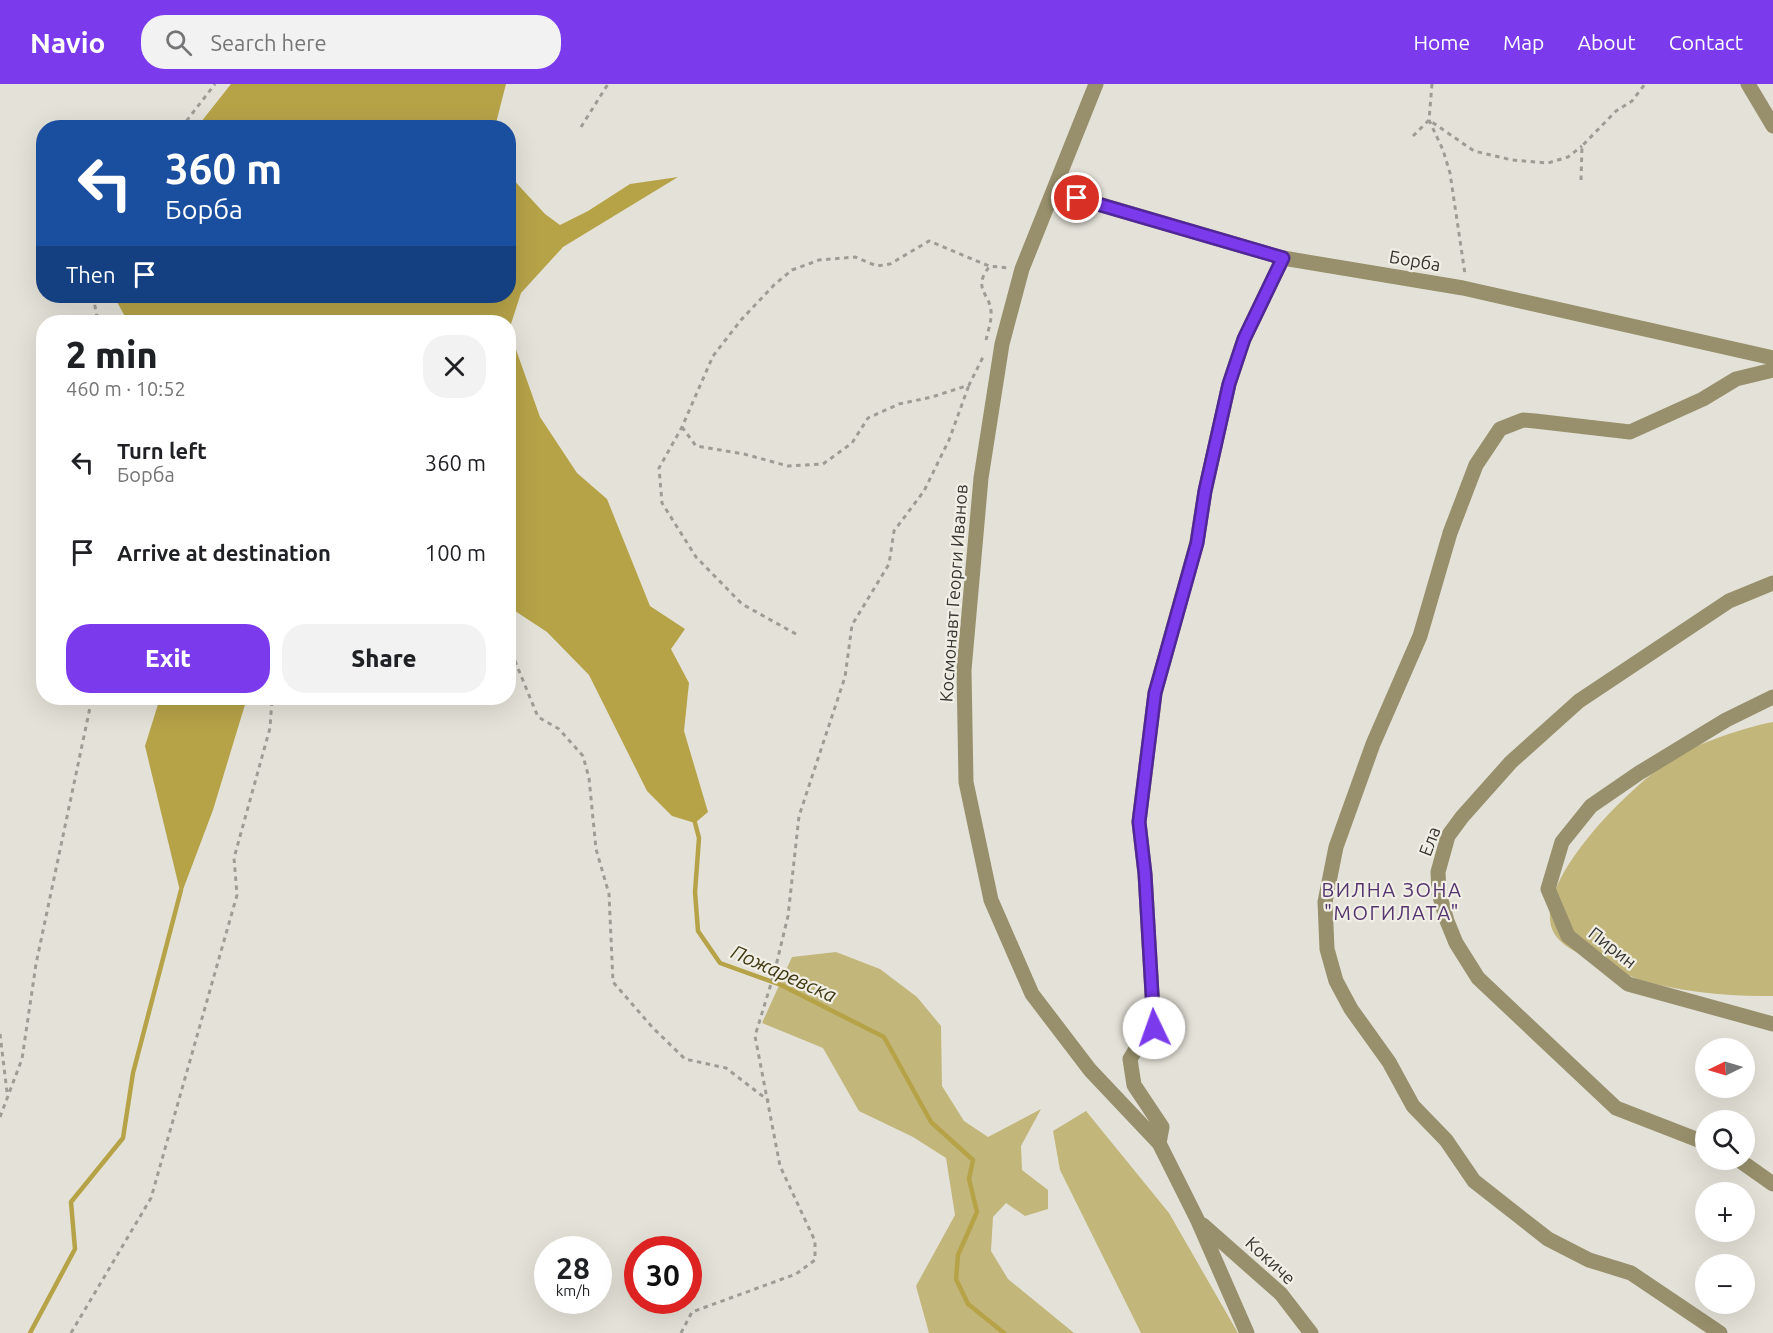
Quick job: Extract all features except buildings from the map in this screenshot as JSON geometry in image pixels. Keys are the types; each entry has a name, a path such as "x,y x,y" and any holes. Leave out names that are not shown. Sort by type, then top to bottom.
{"street":[{"name":"Космонавт Георги Иванов","path":"1096,84 1022,269 1002,344 981,478 964,670 966,782 992,900 1032,994 1090,1070 1159,1143 1198,1221 1247,1333"},
{"path":"1748,84 1773,126"},
{"name":"Борба","path":"1054,191 1283,258 1462,288 1773,358"},
{"path":"1159,1143 1162,1127 1134,1085 1130,1059 1141,1041 1154,1028 1145,874 1139,822 1155,693 1197,543 1205,491 1229,384 1244,339 1283,258"},
{"path":"1720,1333 1631,1273 1589,1260 1548,1239 1474,1181 1446,1140 1413,1106 1389,1062 1351,1009 1336,981 1327,949 1325,902 1336,846 1373,744 1420,636 1450,533 1476,465 1500,429 1523,420 1630,432 1704,399 1736,379 1773,369"},
{"name":"Ела","path":"1695,1139 1616,1108 1479,978 1456,943 1447,921 1440,893 1438,872 1448,836 1462,817 1511,762 1579,701 1729,601 1773,583"},
{"name":"Пирин","path":"1773,697 1716,726 1591,806 1562,842 1548,889 1568,936 1628,984 1773,1024"},
{"path":"1753,1170 1773,1184"},
{"name":"Кокиче","path":"1198,1221 1281,1294 1311,1333"}],"path":[{"path":"187,120 215,84"},
{"path":"582,127 608,84"},
{"path":"1432,84 1429,120 1443,150 1450,173 1466,269 1462,288"},
{"path":"1429,120 1474,151 1512,160 1548,163 1568,156 1582,147 1616,111 1632,101 1645,84"},
{"path":"1413,136 1429,120"},
{"path":"1581,180 1582,147"},
{"path":"796,634 742,604 696,557 662,503 658,468 682,427 713,356 741,320 792,270 819,260 855,257 877,266 884,265 929,241 989,266 1022,269"},
{"path":"681,1333 692,1312 796,1274 815,1260 815,1241 780,1166 755,1036 774,974 788,916 799,816 845,677 852,625 889,564 894,531 924,491 949,440 969,385 984,356 991,309 982,293 983,274 989,266"},
{"path":"682,427 696,446 744,454 788,466 823,464 852,443 868,418 899,404 932,397 969,385"},
{"path":"516,663 538,717 559,729 583,756 589,778 596,849 609,894 613,982 653,1028 685,1059 726,1068 769,1101"},
{"path":"0,1117 22,1059 36,964 91,705"},
{"path":"71,1333 151,1198 237,895 234,858 270,728 272,705"},
{"path":"0,1034 7,1094"}],"shaded area":[{"path":"231,84 506,84 497,120 203,120"},
{"path":"678,177 563,247 521,293 514,315 124,315 118,303 516,303 516,183 545,214 560,225 588,211 630,184"},
{"path":"516,350 540,417 577,473 607,499 650,606 685,629 671,649 689,683 684,731 708,812 695,823 672,816 647,791 589,675 547,632 516,612"},
{"path":"158,705 245,705 213,810 181,895 145,746"},
{"path":"1773,722 1773,996 1705,993 1654,984 1568,948 1559,940 1555,935 1550,914 1556,889 1570,862 1614,808 1661,767 1679,755 1724,736"},
{"path":"836,952 880,969 917,997 941,1026 942,1086 964,1121 988,1137 1041,1109 1021,1146 1022,1170 1048,1190 1048,1209 1025,1216 1006,1203 993,1217 991,1251 1008,1279 1074,1333 929,1333 916,1286 955,1215 946,1158 913,1137 859,1111 823,1048 762,1023 792,957"},
{"path":"1086,1111 1169,1213 1238,1333 1141,1333 1060,1170 1053,1131"}],"waterway":[{"name":"Пожаревска","path":"694,819 699,838 695,892 698,931 720,963 781,985 884,1037 931,1122 973,1160 969,1179 977,1212 958,1255 956,1279 968,1304 1004,1333"},
{"path":"30,1333 75,1249 71,1202 123,1138 133,1073 181,890"}],"district":[{"name":"ВИЛНА ЗОНА \"МОГИЛАТА\"","path":"1392,900"}],"route":[{"path":"1077,198 1283,258 1244,339 1229,384 1205,491 1197,543 1155,693 1139,822 1145,874 1155,1014 1154,1028"}]}
